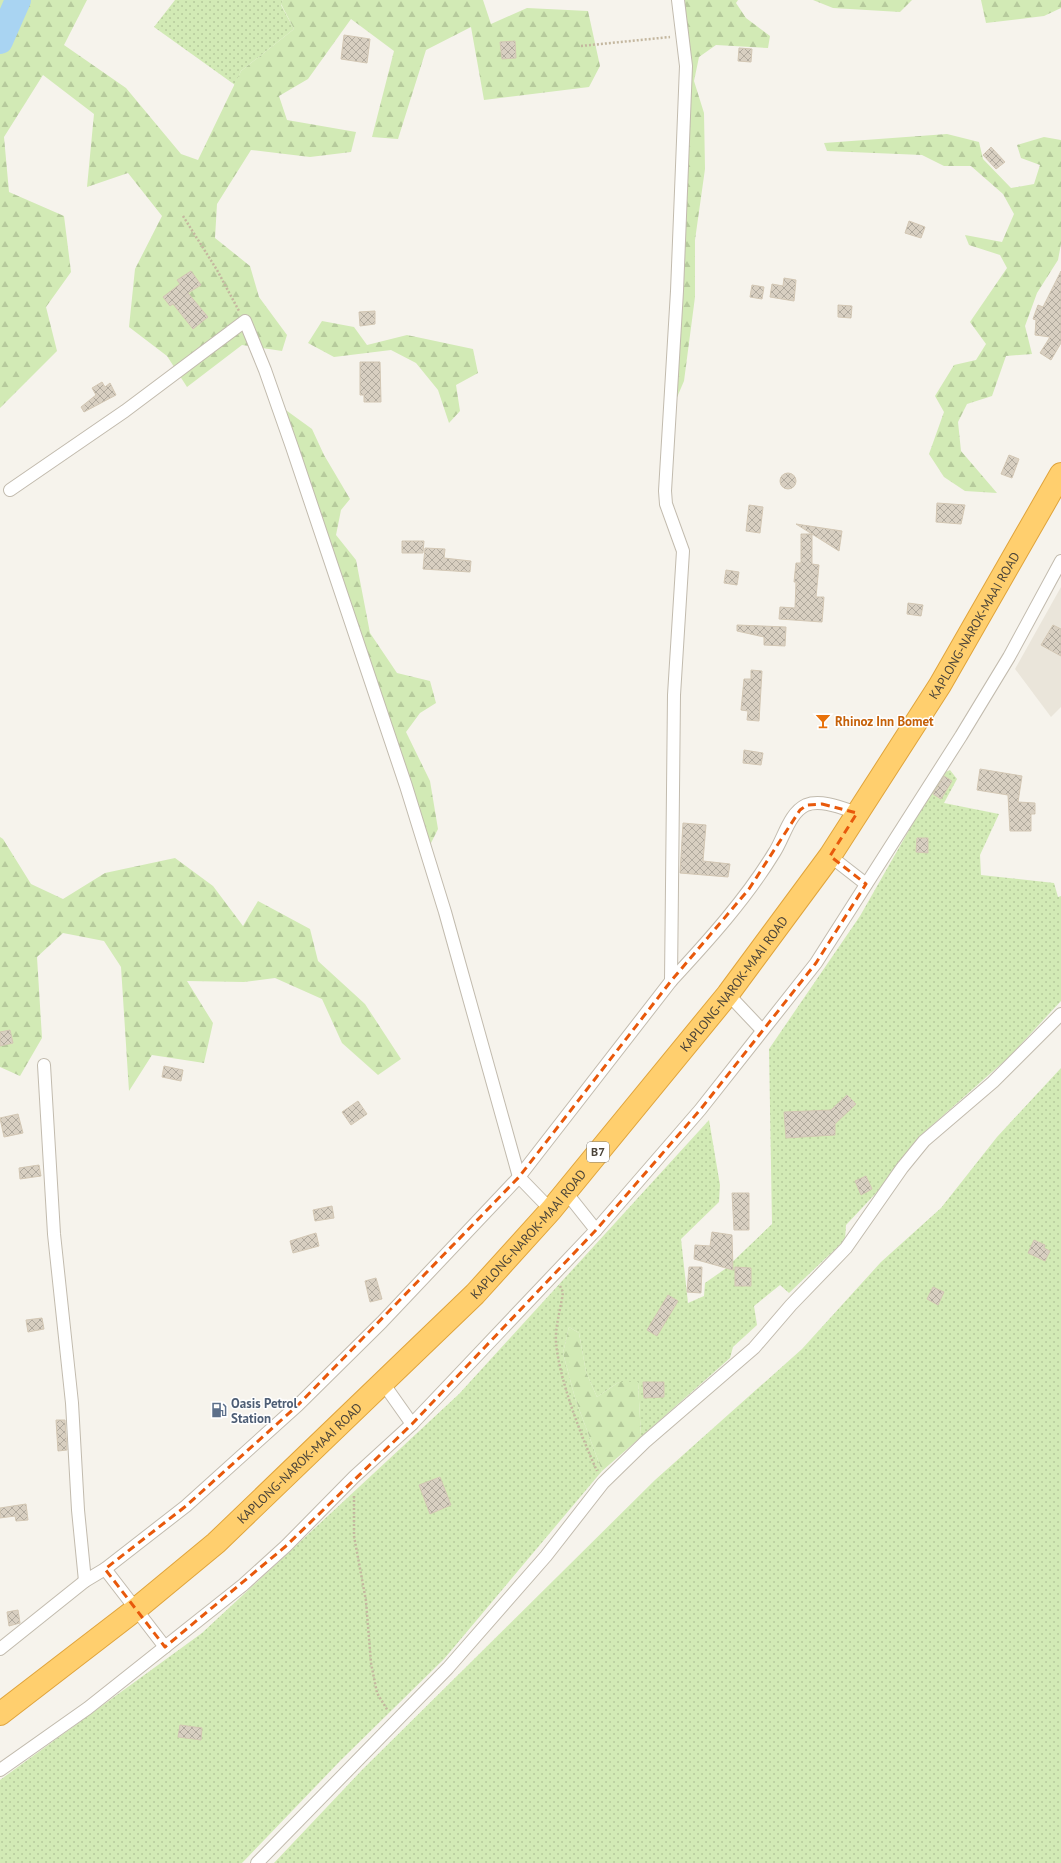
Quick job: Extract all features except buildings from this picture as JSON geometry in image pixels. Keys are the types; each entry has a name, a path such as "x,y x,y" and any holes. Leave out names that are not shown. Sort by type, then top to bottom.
{"highway":[{"name":"KAPLONG-NAROK-MAAI ROAD","path":"0,1714 135,1610 222,1538 475,1294 551,1210 565,1191 728,994 830,856 940,685 1060,482"}],"street":[{"path":"671,981 674,695 683,551 666,504 665,491 677,290 686,66 681,36 678,0"},
{"path":"10,490 125,411 244,320 265,370 287,433 406,786 445,912 519,1177 551,1210"},
{"path":"0,1770 88,1708 242,1585 281,1550 354,1477 412,1424 554,1272 596,1230 700,1110 816,963 920,802 1005,663 1061,561"},
{"path":"0,1649 85,1581 104,1569 186,1506 298,1405 382,1322 519,1177 671,981 698,952 749,888 775,852 793,818 800,810 807,805 822,804 857,813"},
{"path":"830,856 866,884"},
{"path":"728,994 762,1030"},
{"path":"257,1863 448,1668 546,1556 603,1483 645,1442 754,1348 791,1305 846,1248 902,1168 924,1141 993,1082 1061,1014"},
{"path":"44,1065 54,1234 72,1403 78,1510 85,1581"},
{"path":"565,1191 596,1230"},
{"path":"382,1383 412,1424"},
{"path":"104,1569 165,1647"}],"path":[{"path":"582,46 681,36"},
{"path":"182,216 217,270 244,320"},
{"path":"554,1272 563,1292 556,1340 561,1371 588,1452 603,1483"},
{"path":"354,1477 354,1536 366,1602 371,1663 377,1693 395,1722"}],"highlighted area":[{"path":"822,804 857,813 830,856 866,884 816,963 700,1110 596,1230 412,1424 286,1546 165,1647 105,1569 186,1506 298,1405 519,1177 671,981 749,889 800,810 807,805"}],"shaded area":[{"path":"1061,587 1061,707 1051,717 1015,669"}],"green space":[{"path":"0,0 87,0 64,45 126,88 181,154 198,160 241,71 294,29 281,4 283,0 483,0 491,24 527,8 588,11 600,66 589,87 484,100 471,27 426,50 398,139 372,137 394,51 351,19 308,79 279,96 287,120 356,132 351,152 310,157 251,150 217,204 215,238 250,266 259,297 287,335 282,351 242,345 187,387 167,356 129,327 135,269 162,216 128,173 87,187 94,114 43,75 4,137 9,192 64,216 71,272 46,307 57,351 0,408"},
{"path":"175,0 283,0 281,5 294,29 241,71 235,85 154,27"},
{"path":"683,0 738,0 736,3 746,18 770,36 768,48 716,45 699,57 694,81 704,113 705,169 695,240 695,297 684,381 672,409"},
{"path":"813,0 912,0 900,12 833,8"},
{"path":"981,0 1061,0 1061,8 1044,16 986,23"},
{"path":"947,134 979,142 983,159 1011,188 1034,184 1040,165 1021,158 1017,145 1044,137 1061,140 1061,244 1058,260 1037,293 1025,326 1032,354 1006,356 992,396 967,404 958,422 961,451 997,493 965,491 944,477 929,454 944,412 935,396 954,365 976,360 986,344 970,322 1007,268 1000,255 969,245 965,235 1002,242 1014,214 1003,194 971,166 944,166 922,155 827,151 824,143"},
{"path":"322,321 354,327 367,345 407,335 473,349 478,373 456,385 460,411 449,423 438,390 416,363 391,350 334,357 308,343"},
{"path":"283,408 312,429 324,455 350,499 341,510 336,535 356,560 370,633 397,673 430,681 436,703 420,713 406,732 430,781 438,829 430,845"},
{"path":"950,770 957,779 944,803 999,814 980,855 981,875 1054,883 1058,897 1061,896 1061,1001 1009,1057 921,1135 878,1191 846,1225 845,1240 789,1293 780,1285 754,1306 757,1325 733,1347 730,1358 641,1437 638,1382 619,1382 597,1397 586,1372 579,1333 569,1327 563,1353 575,1398 602,1471 444,1659 341,1760 242,1863 0,1863 0,1780 202,1633 459,1394 709,1120 720,1185 719,1202 681,1239 688,1303 704,1296 705,1283 725,1269 772,1224 769,1049 860,916 941,774"},
{"path":"0,837 3,839 31,884 63,899 105,873 175,858 213,886 243,926 258,901 310,929 318,961 365,1004 401,1059 378,1075 342,1043 322,999 275,978 244,982 187,981 213,1023 204,1063 152,1055 129,1091 121,967 104,941 63,933 37,957 42,1038 20,1076 0,1067"},
{"path":"1061,1068 1061,1863 274,1863 362,1770 655,1480 802,1349 881,1262 941,1208 997,1137"},
{"path":"569,1327 579,1333 586,1372 597,1397 619,1382 638,1382 641,1437 602,1471 575,1398 563,1353"}],"waterway":[{"path":"0,41 18,0"}],"place":[{"name":"Rhinoz Inn Bomet","path":"823,721"},
{"name":"Oasis Petrol Station","path":"219,1410"}]}
